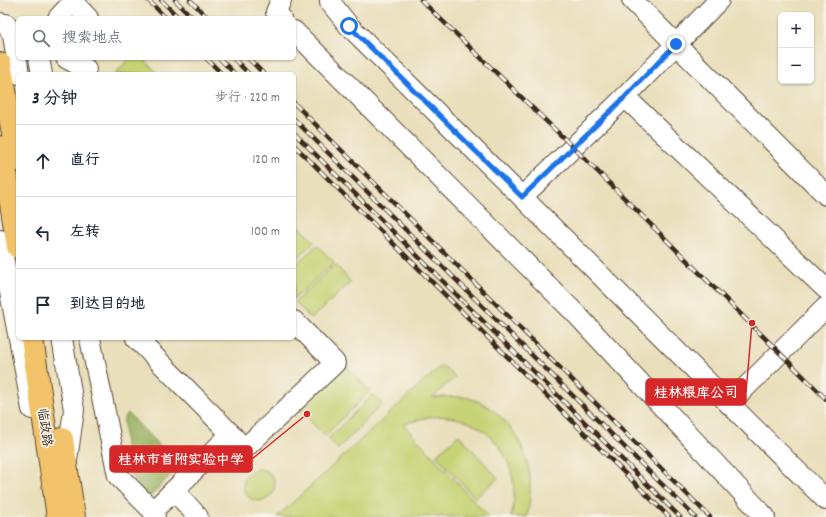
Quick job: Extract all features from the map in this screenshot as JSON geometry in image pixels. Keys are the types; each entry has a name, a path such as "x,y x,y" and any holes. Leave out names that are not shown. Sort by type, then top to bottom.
{"main road":[{"path":"0,64 16,149"},
{"path":"0,147 6,172 16,234"},
{"name":"临政路","path":"32,340 50,447 74,517"},
{"name":"临政路","path":"48,340 59,471 58,517"}],"street":[{"path":"279,16 276,12 281,0"},
{"path":"330,0 349,26 826,500"},
{"path":"632,0 826,195"},
{"path":"522,197 625,97 719,0"},
{"path":"60,16 73,2 86,16"},
{"path":"0,23 6,24 13,35 16,44"},
{"path":"296,33 578,316 765,517"},
{"path":"18,60 19,72"},
{"path":"39,60 42,72"},
{"path":"71,60 89,67"},
{"path":"625,97 826,290"},
{"path":"0,240 16,324"},
{"path":"729,404 826,307"},
{"path":"138,340 244,449 335,363 296,323"},
{"path":"19,340 38,440 59,471"},
{"path":"59,471 74,410 62,340"},
{"path":"90,340 118,476 154,514 174,490 230,434"},
{"path":"174,490 198,517"}],"green space":[{"path":"128,60 145,60 156,72 117,72"},
{"path":"298,225 314,242 296,259 296,227"},
{"path":"317,245 334,262 296,297 296,264"},
{"path":"335,264 351,282 311,319 296,303 296,301"},
{"path":"343,363 370,391 325,436 298,409"},
{"path":"442,365 455,377 432,398 463,397 484,404 503,419 517,438 528,466 530,480 530,495 527,517 511,517 514,493 511,470 502,451 488,435 471,423 451,417 428,418 404,425 489,517 277,517"},
{"path":"373,394 382,404 338,449 328,439"},
{"path":"128,413 179,466 147,500 131,474 125,455 124,418"},
{"path":"459,435 498,478 475,498 436,455"},
{"path":"256,469 262,469 272,476 275,485 274,491 268,498 262,501 256,501 246,494 243,488 243,482 250,472"}],"railway":[{"path":"148,0 164,16"},
{"path":"161,0 177,16"},
{"path":"175,0 191,16"},
{"path":"190,0 206,16"},
{"path":"421,0 574,148 826,399"},
{"path":"208,60 220,72"},
{"path":"221,60 233,72"},
{"path":"235,60 247,72"},
{"path":"250,60 262,72"},
{"path":"296,105 710,517"},
{"path":"296,121 695,517"},
{"path":"296,135 680,517"},
{"path":"296,147 669,517"}],"place":[{"name":"桂林粮库公司","path":"752,323"},
{"name":"桂林市首附实验中学","path":"307,414"}],"route":[{"path":"349,26 522,197 574,148 676,44"}]}
